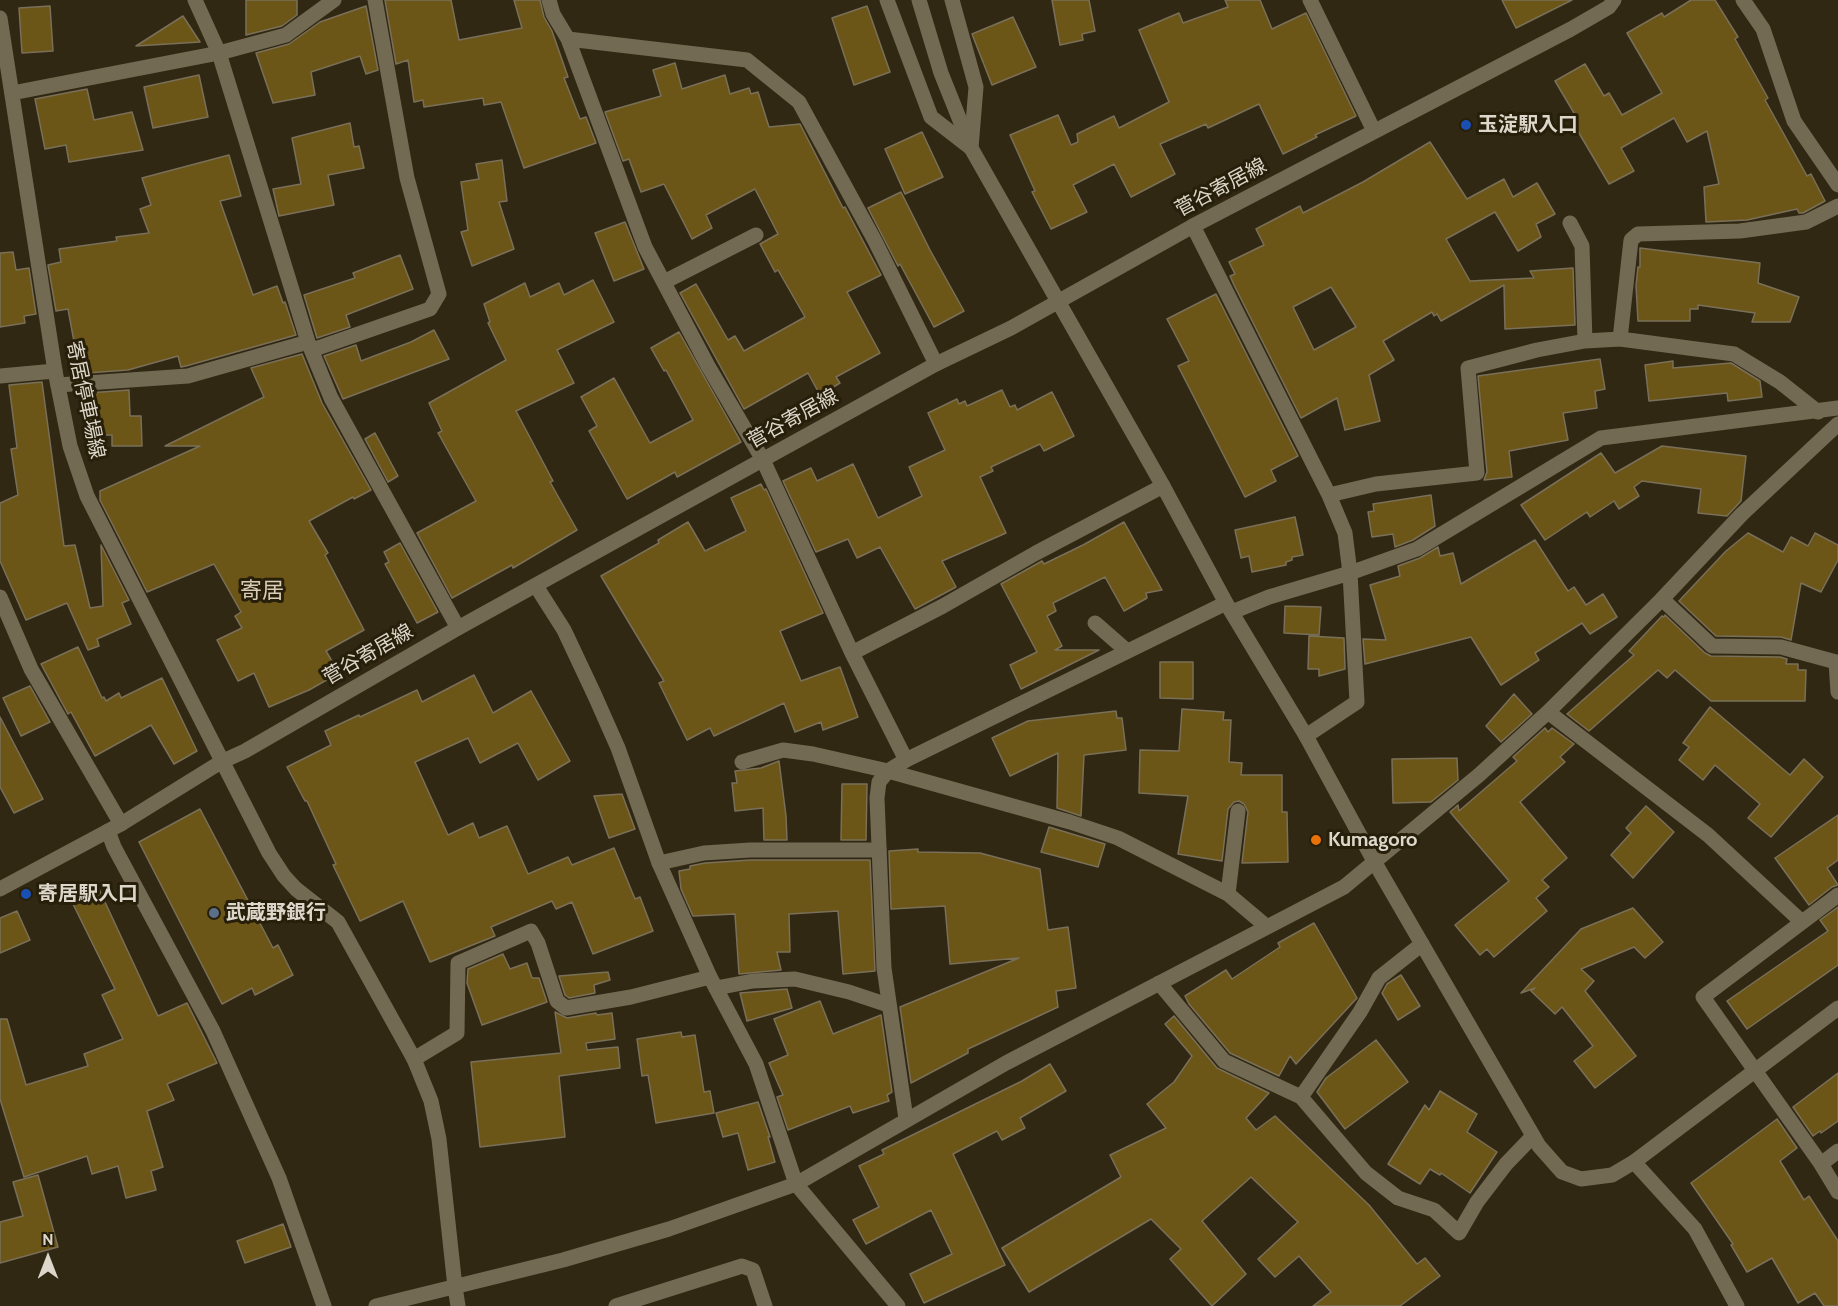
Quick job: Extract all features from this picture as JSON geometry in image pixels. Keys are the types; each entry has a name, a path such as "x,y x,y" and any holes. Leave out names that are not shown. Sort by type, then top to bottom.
{"street":[{"path":"195,0 219,54 310,346 331,399 458,627"},
{"path":"6,93 219,54 286,35 334,0"},
{"path":"0,376 56,378 188,376 310,346 430,309 439,294 407,178 375,0"},
{"path":"549,0 553,14 568,39 645,247 708,366 763,460 852,653 906,760"},
{"path":"887,0 931,117 971,148"},
{"path":"919,0 941,73 971,148 1229,607 1306,736 1375,863 1539,1146 1562,1172 1581,1179 1612,1175 1634,1162 1838,1008"},
{"path":"952,0 976,87 971,148"},
{"path":"1310,0 1374,131"},
{"name":"菅谷寄居線","path":"0,889 115,827 221,762 246,751 458,627 936,364 1011,328 1194,226 1571,29 1609,7 1614,0"},
{"path":"1743,0 1763,29 1794,121 1838,185"},
{"name":"寄居停車場線","path":"0,18 6,93 56,378 70,446 87,496 221,762 284,876 296,889 338,922 414,1059 430,1101 439,1139 458,1306"},
{"path":"568,39 747,60 799,102 874,241 936,364"},
{"path":"1620,339 1631,240 1638,234 1740,231 1806,222 1838,206"},
{"path":"1570,223 1582,246 1585,342"},
{"path":"1194,226 1329,495 1345,533 1350,573 1357,702 1306,736"},
{"path":"664,282 756,235"},
{"path":"1329,495 1376,484 1477,473 1468,368 1537,350 1620,339 1734,354 1780,382 1818,412"},
{"path":"906,1119 884,968 879,850 879,782 888,771 1127,651 1229,607 1350,573 1417,549 1600,438 1838,408"},
{"path":"376,1306 563,1260 669,1229 796,1184 1006,1063 1344,887 1479,775 1548,712 1662,599 1742,514 1838,424"},
{"path":"852,653 1162,486"},
{"path":"536,586 564,630 600,706 618,748 658,863 713,983 756,1064 796,1184 898,1306"},
{"path":"0,597 31,669 115,827 114,847 213,1030 279,1178 324,1306"},
{"path":"1662,599 1712,646 1781,647 1836,662 1838,692"},
{"path":"1095,622 1127,651"},
{"path":"1548,712 1708,835 1802,922"},
{"path":"742,762 783,750 813,754 888,771 1070,822 1118,838 1228,894 1266,926"},
{"path":"1228,894 1238,811"},
{"path":"658,863 704,853 750,850 879,850"},
{"path":"1838,896 1703,997 1821,1164 1838,1192"},
{"path":"414,1059 458,1034 458,963 531,931 538,943 557,1001 566,1008 713,983 795,980 849,992 888,1005"},
{"path":"1301,1097 1354,1021 1379,978 1422,944"},
{"path":"1159,983 1224,1061 1301,1097 1366,1173 1398,1198 1434,1210 1459,1233 1506,1164 1533,1136"},
{"path":"1821,1164 1838,1151"},
{"path":"1634,1162 1695,1229 1737,1306"},
{"path":"616,1306 742,1266 753,1270 765,1306"}],"building":[{"path":"246,0 297,0 297,15 282,26 246,35"},
{"path":"385,0 451,0 459,40 522,28 514,0 540,0 544,17 552,31 568,77 564,78 580,119 586,117 596,143 524,168 501,102 484,105 483,98 424,107 423,100 414,102 408,60 396,64"},
{"path":"1052,0 1089,0 1095,31 1082,34 1083,40 1060,45"},
{"path":"1225,0 1260,0 1272,29 1306,13 1356,116 1315,135 1317,137 1283,154 1259,104 1208,128 1206,124 1160,144 1175,174 1131,197 1114,164 1073,185 1087,212 1051,229 1032,192 1035,191 1010,135 1058,115 1071,145 1078,142 1077,134 1114,116 1119,128 1169,102 1139,30 1179,13 1183,23 1228,7"},
{"path":"1502,0 1572,0 1516,28"},
{"path":"1691,0 1715,0 1738,37 1735,39 1768,98 1765,100 1807,176 1811,174 1825,201 1803,213 1799,213 1797,209 1747,220 1706,222 1704,187 1719,184 1707,131 1687,142 1674,118 1621,148 1634,171 1609,184 1569,116 1574,113 1555,81 1585,64 1604,96 1609,93 1622,115 1662,93 1627,33 1662,13 1664,17"},
{"path":"50,6 53,51 22,53 19,8"},
{"path":"366,6 378,70 366,74 360,56 311,72 315,95 273,103 256,53 289,44 320,22"},
{"path":"867,6 890,72 854,85 832,18"},
{"path":"183,16 200,42 136,46"},
{"path":"1013,17 1036,67 992,85 972,34"},
{"path":"675,63 682,89 725,75 730,94 749,88 751,94 758,92 769,127 800,124 843,208 845,207 881,275 847,292 880,353 836,377 840,383 820,395 808,373 744,409 680,293 696,284 728,340 735,336 744,351 805,317 778,270 775,272 760,244 778,234 755,189 706,215 712,228 692,239 664,184 641,192 629,159 623,161 605,112 661,96 653,70"},
{"path":"199,75 208,117 153,128 144,87"},
{"path":"87,89 94,120 132,112 143,150 69,162 66,145 45,149 35,99"},
{"path":"350,123 354,147 359,146 364,168 328,175 334,205 279,216 273,189 301,184 292,138"},
{"path":"922,132 943,177 905,194 885,149"},
{"path":"1430,142 1467,199 1504,179 1513,197 1537,183 1555,214 1536,224 1541,237 1518,251 1495,212 1446,239 1470,281 1534,278 1530,271 1573,268 1575,325 1505,329 1504,285 1441,321 1437,314 1434,316 1432,312 1383,341 1394,360 1369,375 1380,421 1345,430 1337,398 1301,418 1234,285 1230,276 1235,274 1229,262 1264,245 1256,229 1300,206 1303,213 1363,182","holes":["1331,287 1356,327 1314,350 1293,307"]},
{"path":"229,155 241,196 220,201 253,295 277,286 296,335 181,367 178,356 128,370 87,373 83,346 75,347 68,309 56,311 48,265 61,262 59,249 117,241 116,237 149,233 140,209 151,205 142,178"},
{"path":"502,160 507,201 499,202 514,249 472,266 461,232 468,230 461,182 479,179 476,164"},
{"path":"901,192 964,311 934,327 900,264 898,266 868,208"},
{"path":"625,222 644,269 614,281 595,233"},
{"path":"1640,248 1760,263 1758,283 1799,297 1790,322 1752,322 1755,313 1698,305 1698,309 1690,309 1690,321 1638,321 1636,286 1638,267 1640,267"},
{"path":"13,252 16,270 29,268 36,314 24,316 25,323 0,327 0,253"},
{"path":"400,255 413,289 346,315 350,327 317,338 304,295 355,278 353,273"},
{"path":"593,280 614,322 557,350 574,383 516,411 553,481 550,482 577,530 513,568 512,565 452,598 417,533 476,501 438,433 442,431 429,403 506,360 488,323 490,322 484,304 525,283 530,297 559,283 564,295"},
{"path":"1216,294 1298,456 1271,470 1276,481 1245,497 1178,366 1189,361 1167,319"},
{"path":"434,330 449,359 343,399 324,356 356,345 361,361 411,342"},
{"path":"679,332 741,442 677,477 675,472 627,499 589,431 597,426 581,397 614,378 650,443 693,420 666,370 664,371 651,348"},
{"path":"302,354 322,403 371,490 309,521 328,553 325,555 364,630 326,651 339,673 309,690 269,707 254,673 238,681 217,640 242,628 235,616 241,612 214,564 147,592 100,500 100,491 200,446 165,446 264,397 251,368"},
{"path":"1600,359 1605,389 1595,391 1597,408 1563,413 1568,440 1509,451 1512,477 1484,480 1487,472 1478,376"},
{"path":"1673,361 1673,368 1731,363 1760,381 1762,397 1728,401 1727,393 1649,401 1645,365"},
{"path":"42,382 64,546 75,545 90,608 103,606 101,545 129,600 122,603 131,624 97,639 99,646 88,650 67,603 26,620 0,561 0,503 18,495 11,449 17,448 9,385"},
{"path":"129,390 130,416 141,416 142,446 112,446 112,435 98,435 98,420 89,420 88,393"},
{"path":"1002,390 1010,407 1015,405 1017,410 1052,392 1074,436 1044,451 1040,444 991,467 993,471 980,477 1006,533 942,561 956,587 915,609 880,547 857,558 848,539 816,552 783,481 811,468 817,481 853,464 878,518 922,496 909,467 945,450 928,413 957,399 959,404 965,401 967,406"},
{"path":"375,433 398,476 388,482 365,439"},
{"path":"1662,446 1746,456 1741,501 1727,516 1698,513 1701,489 1642,481 1634,487 1639,496 1619,509 1614,501 1590,517 1587,512 1545,540 1521,505 1601,453 1615,473"},
{"path":"761,484 764,490 766,489 823,613 780,631 801,681 840,667 858,717 823,730 821,722 795,732 784,703 714,736 710,728 687,740 659,683 664,681 601,576 659,543 658,540 688,522 705,551 746,531 731,498"},
{"path":"1431,495 1435,526 1413,540 1395,547 1393,534 1372,537 1368,512 1374,511 1373,504"},
{"path":"1295,517 1303,555 1292,557 1286,565 1252,572 1249,556 1241,558 1235,530"},
{"path":"1124,522 1162,590 1146,593 1147,598 1124,611 1105,577 1053,603 1056,611 1047,616 1062,646 1055,650 1099,650 1021,689 1010,665 1037,652 1001,584 1042,561 1044,564 1083,545"},
{"path":"1748,533 1783,552 1791,537 1808,546 1815,533 1838,545 1838,560 1821,592 1801,583 1791,640 1781,637 1716,636 1679,601 1726,551"},
{"path":"1535,540 1568,591 1574,587 1586,605 1603,594 1617,617 1590,634 1582,623 1535,653 1539,660 1501,685 1471,637 1365,664 1363,639 1386,640 1370,585 1400,576 1398,566 1420,558 1438,547 1440,556 1453,553 1461,584"},
{"path":"400,543 438,612 417,623 385,564 389,562 384,552"},
{"path":"1285,606 1321,607 1319,635 1284,633"},
{"path":"1665,615 1711,656 1780,657 1787,659 1786,664 1798,664 1798,670 1806,670 1805,701 1711,701 1675,670 1667,678 1658,670 1589,731 1567,714 1634,655 1629,651"},
{"path":"1309,636 1344,638 1345,669 1319,676 1319,669 1308,669"},
{"path":"78,647 102,698 104,697 106,701 119,693 121,698 162,678 197,751 174,764 151,725 95,756 71,712 68,714 41,664"},
{"path":"1160,662 1193,662 1193,699 1160,698"},
{"path":"474,675 493,713 531,691 570,761 538,780 518,743 480,763 468,738 415,762 448,835 473,823 479,838 507,826 528,874 568,857 572,865 614,848 635,899 640,897 653,931 593,954 572,902 556,909 552,901 491,927 495,936 430,962 403,901 360,921 333,865 336,864 307,801 287,767 331,745 325,731 417,690 422,702"},
{"path":"30,686 50,722 21,736 3,698"},
{"path":"1514,694 1532,714 1501,742 1486,726"},
{"path":"1710,707 1790,775 1804,759 1823,777 1771,837 1748,818 1760,804 1715,765 1703,780 1679,760 1689,747 1683,743"},
{"path":"1182,709 1224,712 1223,720 1231,720 1229,762 1242,763 1241,775 1282,775 1282,812 1287,812 1288,862 1242,863 1248,812 1244,804 1239,801 1234,802 1228,809 1222,861 1178,854 1188,796 1139,793 1140,750 1179,751"},
{"path":"1116,711 1117,718 1122,718 1126,750 1084,755 1081,816 1057,808 1058,753 1010,776 992,738 1028,721"},
{"path":"0,717 43,799 14,813 0,787"},
{"path":"1545,728 1548,732 1552,728 1574,744 1560,757 1565,762 1520,802 1567,858 1542,880 1549,887 1536,898 1547,911 1494,957 1487,949 1480,955 1455,925 1509,881 1450,812 1458,805 1459,811 1517,761 1513,757"},
{"path":"1457,758 1458,780 1431,802 1393,803 1392,759"},
{"path":"779,761 787,840 764,840 763,808 735,811 732,783 737,783 735,771 761,768"},
{"path":"842,784 867,784 866,840 841,840"},
{"path":"622,794 635,829 609,838 594,796"},
{"path":"1646,806 1674,832 1633,878 1611,855 1631,833 1626,828"},
{"name":"武蔵野銀行","path":"200,809 273,948 278,945 293,975 255,995 252,988 222,1004 139,842"},
{"path":"1838,815 1838,860 1827,868 1838,885 1809,905 1775,858"},
{"path":"1049,827 1105,844 1098,867 1041,852"},
{"path":"918,849 918,852 980,853 1040,869 1048,930 1068,927 1076,988 1056,991 1058,1007 968,1049 968,1053 911,1083 900,1007 1019,958 950,964 945,906 891,909 889,851"},
{"path":"750,860 870,860 875,971 843,974 838,911 789,914 790,952 777,952 781,970 739,974 735,914 693,916 681,889 679,871 705,863"},
{"path":"98,887 158,1016 187,1003 217,1063 167,1084 174,1100 147,1111 163,1167 151,1171 156,1190 126,1198 118,1166 92,1174 87,1156 24,1177 0,1099 0,1019 7,1019 26,1085 88,1066 84,1054 123,1039 102,995 115,989 71,900"},
{"path":"1838,907 1838,965 1747,1029 1727,1001 1828,931 1820,920"},
{"path":"1633,908 1663,942 1645,958 1634,947 1581,969 1594,981 1585,991 1636,1056 1595,1088 1574,1061 1593,1046 1562,1007 1555,1014 1531,991 1535,988 1521,993 1581,929"},
{"path":"17,911 30,940 0,953 0,918"},
{"path":"1314,923 1357,998 1296,1064 1290,1056 1279,1076 1230,1053 1189,1004 1185,996 1226,970 1232,979 1280,947 1278,943"},
{"path":"503,954 510,969 527,963 532,978 539,978 547,1002 482,1025 467,983 468,969"},
{"path":"608,972 610,980 594,985 595,993 569,998 565,995 559,976"},
{"path":"1401,975 1420,1006 1398,1020 1382,993 1387,984"},
{"path":"787,989 792,1008 747,1021 740,993"},
{"path":"820,1001 833,1034 881,1015 892,1092 887,1095 889,1101 853,1113 850,1106 788,1130 777,1097 783,1095 769,1063 788,1055 774,1019"},
{"path":"555,1012 567,1018 612,1013 615,1039 586,1043 587,1050 618,1047 620,1068 559,1076 565,1137 480,1147 471,1062 561,1053"},
{"path":"1174,1016 1217,1068 1269,1093 1246,1118 1256,1130 1275,1116 1369,1205 1417,1264 1425,1258 1440,1276 1400,1306 1313,1306 1331,1292 1299,1256 1275,1277 1258,1259 1298,1222 1251,1177 1202,1221 1246,1274 1212,1306 1170,1259 1181,1249 1151,1219 1029,1292 1002,1248 1121,1177 1110,1155 1166,1128 1147,1104 1174,1082 1192,1056 1165,1024"},
{"path":"681,1032 682,1037 695,1035 704,1092 710,1091 714,1113 656,1123 648,1075 642,1076 637,1039"},
{"path":"1376,1040 1408,1082 1345,1129 1317,1092 1326,1078"},
{"path":"1050,1064 1066,1091 1020,1118 1025,1128 1002,1140 997,1131 953,1154 1005,1265 924,1303 910,1274 952,1254 931,1210 866,1244 853,1220 879,1207 859,1166 884,1154 882,1150 1022,1081"},
{"path":"1838,1073 1838,1121 1813,1136 1793,1107"},
{"path":"1440,1091 1477,1114 1467,1132 1497,1152 1470,1193 1441,1173 1440,1175 1430,1169 1420,1184 1388,1164 1425,1105 1429,1110"},
{"path":"758,1102 770,1137 768,1137 775,1162 748,1170 738,1133 723,1137 716,1113"},
{"path":"1777,1119 1797,1148 1780,1161 1804,1200 1809,1196 1838,1241 1838,1306 1824,1306 1815,1293 1798,1303 1772,1258 1747,1272 1731,1245 1733,1244 1691,1183"},
{"path":"38,1175 58,1247 0,1263 0,1222 23,1216 13,1182"},
{"path":"283,1224 291,1247 245,1263 237,1241"}],"place":[{"name":"玉淀駅入口","path":"1466,125"},
{"name":"Kumagoro","path":"1316,840"},
{"name":"寄居駅入口","path":"26,894"},
{"name":"武蔵野銀行","path":"214,913"}],"district":[{"name":"寄居","path":"262,592"}]}
